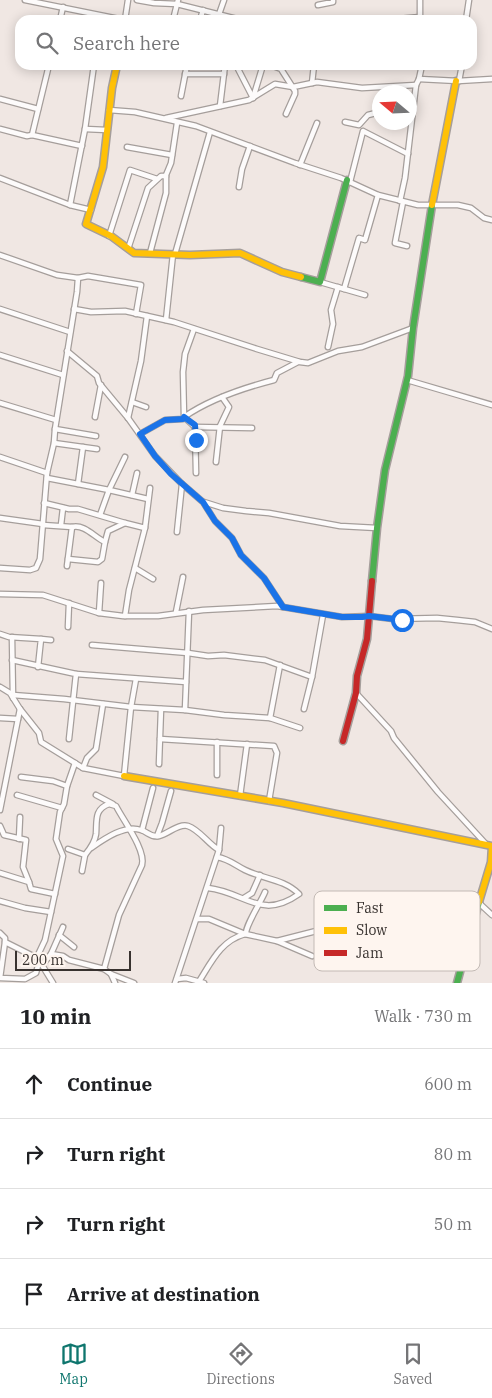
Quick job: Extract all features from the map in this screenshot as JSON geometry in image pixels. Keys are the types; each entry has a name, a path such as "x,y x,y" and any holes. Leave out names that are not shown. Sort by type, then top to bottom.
{"street":[{"path":"25,0 93,15"},
{"path":"125,15 128,0"},
{"path":"137,0 154,3 178,2 223,15"},
{"path":"220,14 224,0"},
{"path":"318,5 332,2 333,0"},
{"path":"420,0 420,15"},
{"path":"467,15 469,0"},
{"path":"174,15 178,2"},
{"path":"61,15 63,7"},
{"path":"202,15 204,10"},
{"path":"32,135 48,70"},
{"path":"70,205 85,129 93,70"},
{"path":"116,70 112,82 104,161 86,224 109,236 134,253 190,255 240,253 282,272 365,295"},
{"path":"181,96 186,70"},
{"path":"220,106 225,70"},
{"path":"239,70 253,98"},
{"path":"253,98 262,70"},
{"path":"282,70 293,87 295,94 286,114"},
{"path":"312,83 313,70"},
{"path":"416,85 421,70"},
{"path":"343,741 356,693 367,639 377,528 385,470 408,380 413,328 432,205 461,70"},
{"path":"185,74 224,74"},
{"path":"419,79 458,81 492,79"},
{"path":"164,119 253,98 275,84 293,87 312,83 372,89"},
{"path":"0,99 38,109"},
{"path":"109,110 135,112 196,126 348,181 378,195 418,205 458,205 471,208 484,218 492,220"},
{"path":"345,122 359,125 368,115 372,114"},
{"path":"150,253 166,192 166,176 172,155 177,123"},
{"path":"300,165 318,123"},
{"path":"0,129 82,146"},
{"path":"85,129 107,130"},
{"path":"407,246 395,243 411,130"},
{"path":"320,282 363,131 408,154"},
{"path":"166,320 174,254 210,132"},
{"path":"238,187 250,146"},
{"path":"127,147 172,155"},
{"path":"109,236 130,170 157,179"},
{"path":"128,249 148,188 161,176 166,176"},
{"path":"0,178 70,205 91,210"},
{"path":"344,289 359,238 365,240 378,195"},
{"path":"0,255 57,275 78,278 88,276 141,285 136,314"},
{"path":"0,568 30,570 36,568 40,559 47,476 54,443 78,278"},
{"path":"328,348 333,324 331,310 338,287"},
{"path":"0,309 70,332"},
{"path":"74,310 91,312 112,311 166,320 298,362 308,363 338,351 362,347 413,328"},
{"path":"128,418 147,316"},
{"path":"184,417 183,372 185,354 194,329"},
{"path":"67,351 98,376 101,385 128,418 155,456 182,484 203,502 215,521 232,538 241,555 264,578 283,607"},
{"path":"0,355 63,375"},
{"path":"140,434 165,420 183,419 222,397 247,387 274,380 277,373 298,362"},
{"path":"408,380 492,405"},
{"path":"95,417 101,385"},
{"path":"216,462 220,427 229,407 222,397"},
{"path":"132,402 146,407"},
{"path":"0,403 56,420"},
{"path":"184,417 188,418 196,427 196,473"},
{"path":"196,427 252,428"},
{"path":"55,429 96,436"},
{"path":"54,443 97,449"},
{"path":"78,484 83,447"},
{"path":"0,457 47,476 148,499"},
{"path":"100,515 109,490 125,457"},
{"path":"132,495 138,473"},
{"path":"177,532 182,484"},
{"path":"125,616 145,528 150,488"},
{"path":"203,502 246,512 269,513 340,526 377,528"},
{"path":"44,503 63,508 78,509 145,528"},
{"path":"61,525 63,508"},
{"path":"0,518 43,525 77,526 90,531 105,542"},
{"path":"68,559 98,562 102,559 108,531 125,523"},
{"path":"67,566 72,527"},
{"path":"135,568 153,580"},
{"path":"176,612 183,577"},
{"path":"99,612 101,583"},
{"path":"0,594 43,595 99,612 125,616 154,616 176,612 257,606 283,607 323,614 353,617 369,616 392,620 437,618 475,622 492,629"},
{"path":"68,627 69,603"},
{"path":"186,710 189,611"},
{"path":"304,709 312,677 323,614"},
{"path":"0,634 12,637 52,640"},
{"path":"12,637 13,697"},
{"path":"38,667 41,639"},
{"path":"92,645 208,656 241,657 271,662 312,677"},
{"path":"12,660 76,674 186,682"},
{"path":"270,718 280,665"},
{"path":"69,739 76,674"},
{"path":"124,776 131,707 136,679"},
{"path":"0,687 13,697 39,733 41,742 50,750 83,768 269,801 492,846"},
{"path":"356,693 391,732 438,792 482,841 492,846"},
{"path":"13,697 74,700 131,707 270,718 300,728"},
{"path":"83,768 87,758 96,749 103,704"},
{"path":"0,810 20,709"},
{"path":"159,764 161,709"},
{"path":"0,718 18,719"},
{"path":"160,739 276,747 269,801"},
{"path":"217,742 218,775"},
{"path":"240,796 247,744"},
{"path":"0,933 6,938 0,978 25,979 36,973 39,962 37,957 44,940 63,856 56,839 60,812 76,763"},
{"path":"21,777 53,781 67,786"},
{"path":"142,830 153,788"},
{"path":"157,836 171,791"},
{"path":"17,795 62,808"},
{"path":"96,795 116,806 143,857 143,861 119,915 104,969"},
{"path":"82,871 94,838 96,816 100,809 109,804 116,806"},
{"path":"19,839 20,817"},
{"path":"0,826 2,835 26,840 23,866 31,889 55,894"},
{"path":"87,853 110,836 128,828 142,830 149,835 157,836 181,826 187,826 220,850"},
{"path":"176,981 220,850 221,828"},
{"path":"96,829 101,835 110,836"},
{"path":"480,896 491,862 492,846"},
{"path":"68,848 87,853"},
{"path":"208,888 227,891 260,906 271,906 299,894 284,883 247,871 230,860 217,858"},
{"path":"0,874 29,882"},
{"path":"244,898 252,893 260,875"},
{"path":"245,934 247,927 260,906 265,892"},
{"path":"0,901 25,908 51,912"},
{"path":"480,904 492,915"},
{"path":"197,919 209,919 245,934 276,941 312,956"},
{"path":"53,983 42,966 51,954 63,926"},
{"path":"276,941 314,932"},
{"path":"176,981 186,978 201,982 222,947 233,938 245,934"},
{"path":"59,935 74,948"},
{"path":"5,942 37,957"},
{"path":"51,954 104,969 111,974 134,983"},
{"path":"111,974 115,983"}],"traffic: fast":[{"path":"301,277 320,282 347,180"},
{"path":"372,581 385,470 408,376 413,328 432,205"},
{"path":"457,983 460,971"}],"traffic: slow":[{"path":"116,70 112,88 103,167 86,224 111,236 134,253 190,255 240,253 282,272 301,277"},
{"path":"432,205 456,81"},
{"path":"124,776 283,803 492,846 491,862 480,899"}],"traffic: jam":[{"path":"343,741 356,693 357,676 367,639 372,581"}],"route":[{"path":"196,440 195,425 188,418 184,417 183,419 165,420 140,434 155,456 171,474 203,502 215,521 232,538 241,555 264,578 283,607 342,617 369,616 402,620"}]}
